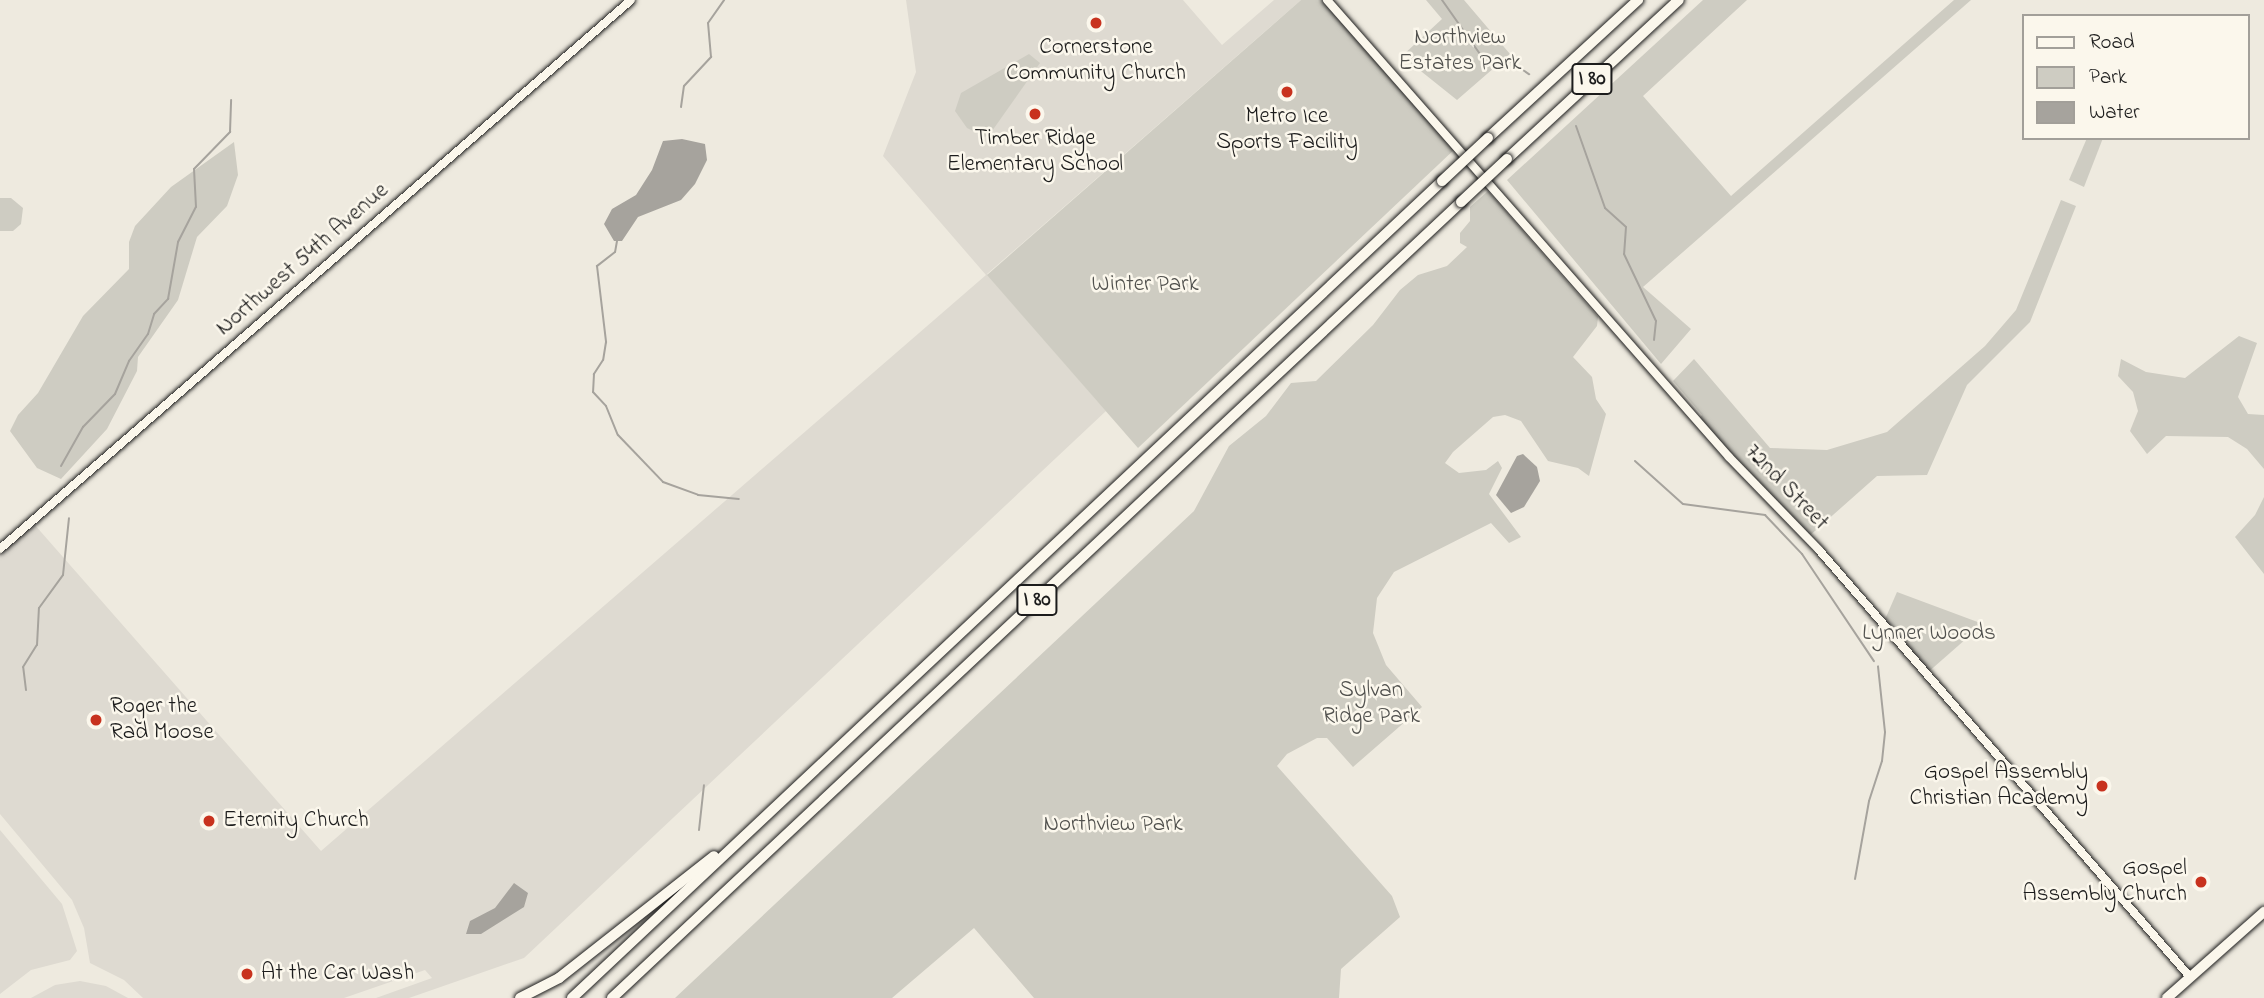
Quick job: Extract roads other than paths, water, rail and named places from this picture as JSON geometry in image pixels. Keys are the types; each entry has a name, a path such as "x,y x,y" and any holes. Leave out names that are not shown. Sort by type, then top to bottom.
{"highway":[{"name":"I 80","path":"572,998 1638,0"},
{"name":"I 80","path":"616,995 1679,0"},
{"path":"520,998 559,978 772,811"}],"main road":[{"path":"2166,998 2264,912"}],"street":[{"name":"Northwest 54th Avenue","path":"0,549 631,0"},
{"name":"72nd Street","path":"1327,0 1713,439 1819,550 2190,977"}],"water":[{"path":"682,139 705,144 707,160 695,184 681,200 638,217 622,241 614,241 604,224 612,209 636,195 652,170 663,141"},
{"path":"1523,454 1537,467 1540,481 1524,507 1511,513 1496,495 1517,456"},
{"path":"514,883 528,893 524,907 481,934 466,934 470,921 495,908"}],"waterway":[{"path":"681,107 684,86 711,57 708,23 724,0"},
{"path":"1442,0 1482,57"},
{"path":"1511,62 1529,74"},
{"path":"61,466 83,427 115,394 129,361 148,334 154,314 168,299 178,242 196,207 194,169 230,132 231,100"},
{"path":"1576,126 1605,208 1626,227 1624,254 1656,321 1654,340"},
{"path":"617,241 615,252 597,266 606,342 603,360 594,374 593,392 606,406 618,435 663,482 698,495 739,499"},
{"path":"1635,461 1683,504 1765,515 1802,554 1874,661"},
{"path":"26,690 23,667 37,645 39,608 63,575 69,518"},
{"path":"1855,879 1869,801 1882,761 1885,732 1878,666"},
{"path":"699,830 704,785"}],"place":[{"name":"Cornerstone Community Church","path":"1096,23"},
{"name":"Metro Ice Sports Facility","path":"1287,92"},
{"name":"Timber Ridge Elementary School","path":"1035,114"},
{"name":"Roger the Rad Moose","path":"96,720"},
{"name":"Gospel Assembly Christian Academy","path":"2102,786"},
{"name":"Eternity Church","path":"209,821"},
{"name":"Gospel Assembly Church","path":"2201,882"},
{"name":"At the Car Wash","path":"247,974"}],"park label":[{"name":"Northview Estates Park","path":"1460,51"},
{"name":"Winter Park","path":"1145,285"},
{"name":"Lynner Woods","path":"1929,634"},
{"name":"Sylvan Ridge Park","path":"1371,704"},
{"name":"Northview Park","path":"1113,825"}]}
